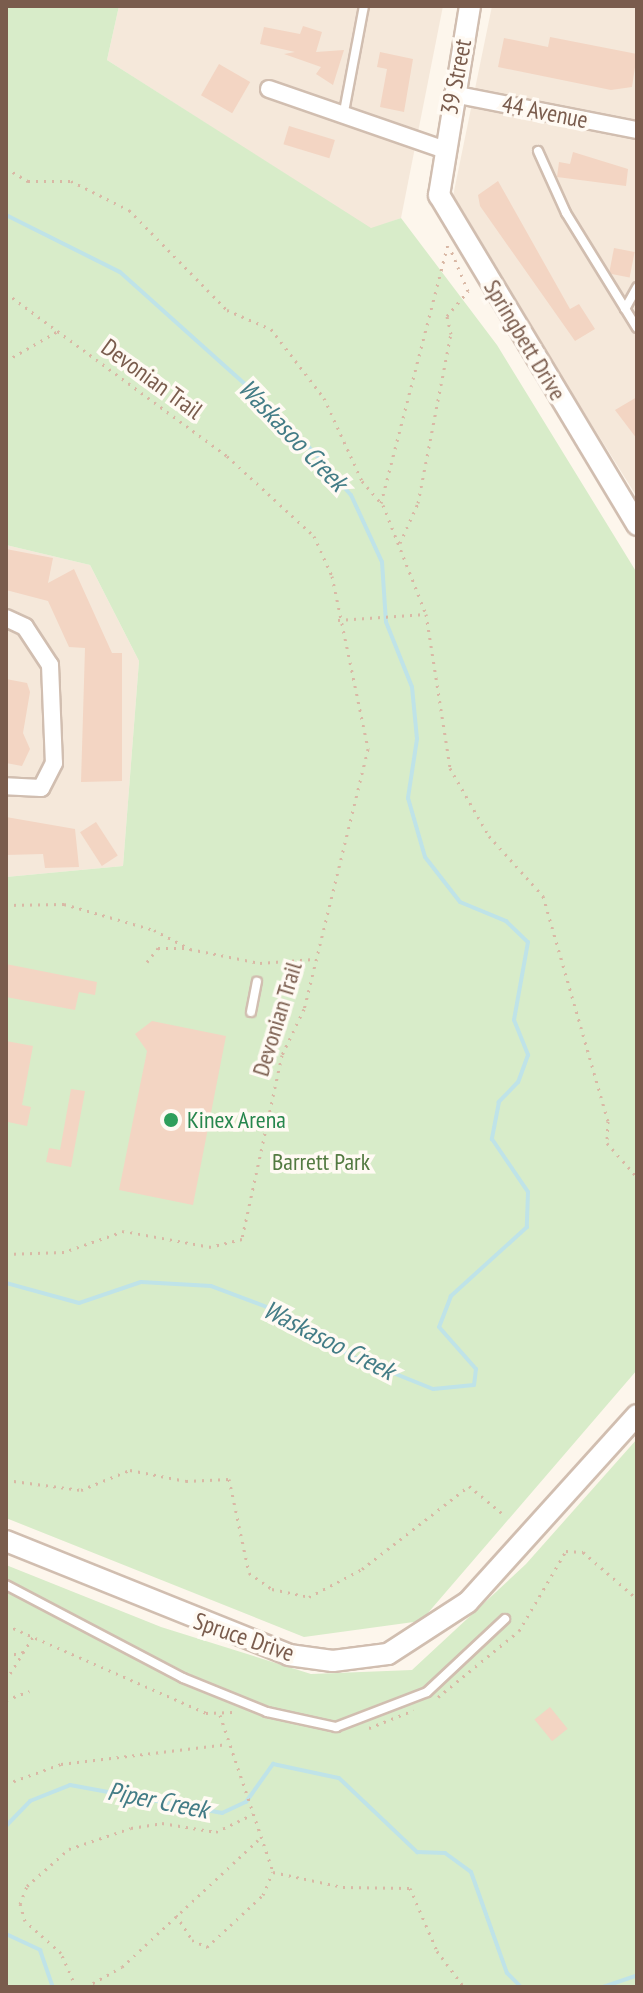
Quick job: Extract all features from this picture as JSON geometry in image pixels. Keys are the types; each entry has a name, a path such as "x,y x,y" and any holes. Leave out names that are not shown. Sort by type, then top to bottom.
{"street":[{"name":"39 Street","path":"442,149 470,6"},
{"path":"269,89 343,118 442,149"},
{"name":"44 Avenue","path":"453,94 637,130"},
{"name":"Springbett Drive","path":"442,149 442,204 637,525"},
{"path":"6,618 25,627 50,665 54,763 41,788 6,786"},
{"name":"Spruce Drive","path":"6,1541 289,1655 333,1661 388,1654 468,1602 637,1415"}],"lane":[{"path":"343,118 364,6"},
{"path":"538,151 566,213 637,328"},
{"path":"625,309 637,287"},
{"path":"251,1012 257,982"},
{"path":"6,1585 183,1678 267,1712 336,1727 427,1692 505,1619"}],"path":[{"path":"6,168 28,181 71,181 104,192 227,310 271,329 324,398 362,481 381,503 400,543 426,614 450,768 489,836 543,896 608,1121 607,1143 637,1177"},
{"path":"381,503 449,244 468,291 447,316 451,334 418,503 400,543"},
{"name":"Devonian Trail","path":"6,293 298,517 327,561 368,749 304,1009 282,1055 242,1239 211,1247 124,1231 53,1255 6,1254"},
{"path":"6,361 58,331"},
{"path":"338,620 426,614"},
{"path":"6,905 64,904 154,930 190,949"},
{"path":"147,962 158,948 190,949 268,964 314,959"},
{"path":"6,1480 81,1490 130,1470 186,1481 229,1479 249,1573 272,1589 309,1597 362,1569 469,1486 504,1515"},
{"path":"6,1680 33,1637"},
{"path":"6,1656 24,1652"},
{"path":"6,1700 29,1691"},
{"path":"176,1915 203,1947 231,1918 263,1895 273,1872 258,1840 246,1781 221,1728 220,1715"},
{"path":"6,1782 61,1764 228,1744"},
{"path":"76,1987 61,1953 25,1921 20,1904 27,1886 67,1850 131,1828 162,1823 216,1832 253,1812"},
{"path":"86,1987 122,1967 258,1840"},
{"path":"273,1872 343,1887 410,1888 437,1951 464,1987"}],"shaded area":[{"path":"119,6 443,6 401,218 371,229 107,60"},
{"path":"492,6 637,6 637,497 452,201"},
{"path":"6,545 90,565 139,661 123,866 6,877"}],"green space":[{"name":"Barrett Park","path":"6,6 119,6 107,60 371,228 401,218 497,345 637,573 637,1370 421,1621 304,1637 6,1518 6,877 123,866 139,661 90,565 6,545"},
{"path":"637,1439 637,1987 6,1987 6,1565 161,1627 311,1674 412,1670 526,1564"}],"building":[{"path":"303,26 322,32 316,52 344,50 333,85 316,74 321,67 284,54 295,52 260,44 264,27 300,34"},
{"path":"550,37 637,54 632,87 611,90 498,67 504,38 548,47"},
{"path":"380,52 413,59 404,112 380,107 387,69 377,67"},
{"path":"219,64 250,82 232,113 201,95"},
{"path":"289,126 335,140 329,158 283,144"},
{"path":"573,152 628,169 626,186 557,177 559,162 570,164"},
{"path":"498,181 570,309 579,304 595,329 575,341 480,206 478,195"},
{"path":"614,248 635,252 630,278 609,274"},
{"path":"637,397 637,439 615,410"},
{"path":"6,549 53,558 48,583 74,569 112,653 122,653 122,781 81,782 85,648 69,647 48,601 6,590"},
{"path":"6,679 27,683 30,692 23,733 30,749 22,766 6,763"},
{"path":"6,817 75,829 79,867 45,868 43,854 6,855"},
{"path":"96,822 118,856 102,866 80,832"},
{"path":"6,964 97,982 95,995 79,992 75,1010 6,997"},
{"name":"Kinex Arena","path":"152,1021 226,1036 193,1205 119,1190 147,1051 135,1034"},
{"path":"6,1041 33,1046 22,1105 31,1107 27,1126 8,1122"},
{"path":"71,1089 85,1091 71,1167 46,1162 49,1148 60,1150"},
{"path":"550,1707 568,1729 552,1741 534,1720"}],"waterway":[{"name":"Waskasoo Creek","path":"6,215 120,272 287,422 351,495 382,562 386,622 412,687 417,739 408,798 425,857 460,902 506,921 528,942 514,1020 528,1055 518,1082 499,1102 492,1139 528,1192 527,1227 451,1296 439,1327 476,1369 474,1385 433,1389 351,1356 288,1315 211,1286 141,1282 79,1303 6,1283"},
{"name":"Piper Creek","path":"6,1826 30,1801 70,1785 222,1813 246,1802 273,1764 339,1778 417,1852 445,1853 471,1872 507,1973 521,1987"},
{"name":"Piper Creek","path":"6,1934 40,1950 53,1987"},
{"name":"Piper Creek","path":"603,1987 637,1975"}],"place":[{"name":"Kinex Arena","path":"171,1120"}]}
